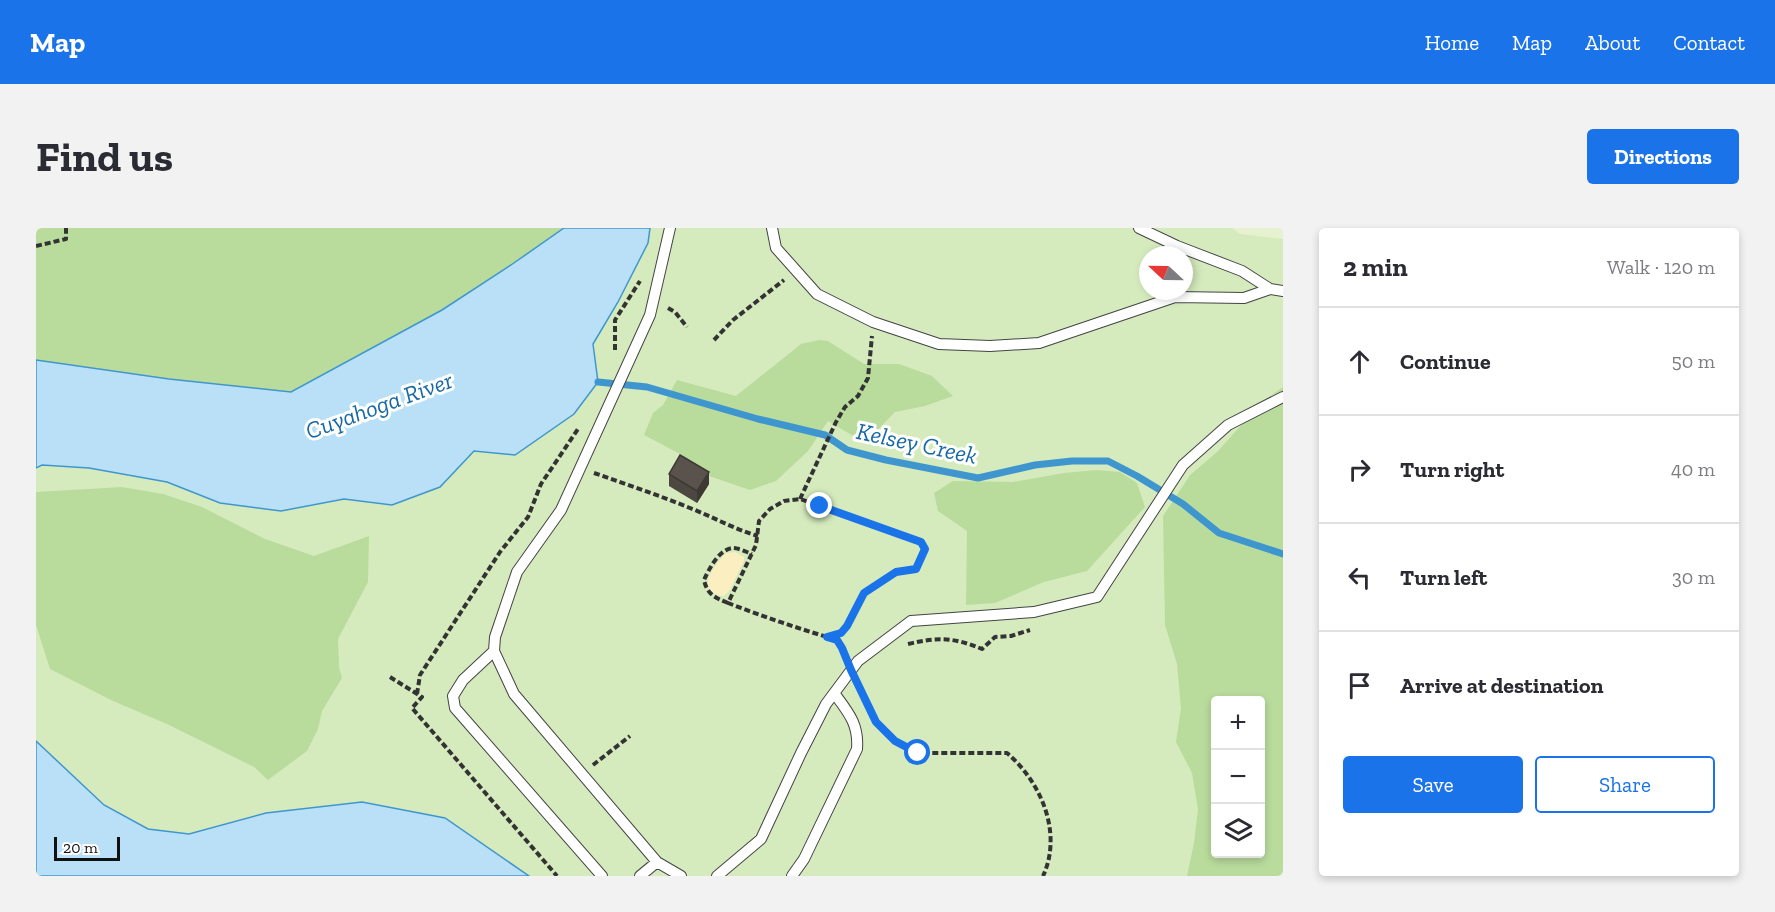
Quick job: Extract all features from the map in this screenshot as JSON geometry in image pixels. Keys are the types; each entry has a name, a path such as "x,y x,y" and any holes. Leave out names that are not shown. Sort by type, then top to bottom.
{"lane":[{"path":"670,228 650,315 561,510 517,572 495,637 495,651 514,694 657,862 681,876"},
{"path":"772,228 776,248 817,294 873,322 939,344 990,346 1039,343 1175,297 1244,298 1270,289"},
{"path":"1139,228 1242,271 1270,289 1283,291"},
{"path":"717,876 761,839 826,704 858,661 911,621 1034,612 1097,597 1182,465 1228,424 1283,398"},
{"path":"495,651 463,680 453,696 455,708 602,876"},
{"path":"792,876 804,859 857,748 858,734 852,718 834,693"},
{"path":"640,876 657,862"}],"path":[{"path":"36,246 66,239 66,228"},
{"path":"714,340 733,320 796,270"},
{"path":"615,352 615,320 641,280"},
{"path":"653,301 675,312 687,327"},
{"path":"800,499 836,422 845,407 858,396 868,378 873,322"},
{"path":"417,694 420,675 500,552 528,517 541,484 584,421"},
{"path":"592,472 662,496 728,526 758,536"},
{"path":"728,603 752,554 758,536 759,521 770,509 784,501 800,499 921,542 925,549 916,569 896,572 864,593 847,626 841,633 827,637"},
{"path":"752,554 734,548 722,553 704,580 706,589 711,595 728,603 837,640 876,722 895,741 918,753 1007,753 1020,765 1035,785 1045,809 1051,838 1048,866 1043,876"},
{"path":"390,677 422,697 412,708 557,876"},
{"path":"582,774 630,736"}],"green space":[{"path":"36,228 564,228 442,310 291,392 169,379 36,360"},
{"path":"650,228 1283,228 1283,876 529,876 445,818 266,813 189,834 148,829 104,805 36,741 36,468 42,465 89,468 167,482 220,503 281,511 344,499 392,505 440,487 474,451 515,455 574,413 598,382 593,344 648,244"},
{"path":"1232,228 1283,228 1283,239 1240,234"},
{"path":"819,340 828,341 864,364 899,364 932,376 953,396 925,406 895,412 865,443 828,421 808,451 776,481 750,490 709,476 682,455 644,435 653,413 663,405 677,380 736,396 801,344"},
{"path":"1283,387 1283,876 1187,876 1198,809 1192,773 1176,742 1181,708 1177,664 1165,625 1163,516 1190,475 1217,452 1262,402"},
{"path":"1097,470 1120,472 1137,483 1145,507 1087,571 1044,582 995,603 966,605 967,531 938,511 934,493 953,481 1013,482"},
{"path":"122,487 163,494 202,507 265,539 314,556 369,536 368,582 338,639 339,667 342,678 322,711 318,729 307,751 268,780 254,767 50,669 36,625 36,492"}],"sand":[{"path":"735,552 744,557 744,561 730,590 724,596 714,594 709,590 708,584 712,571 726,553"}],"water":[{"name":"Cuyahoga River","path":"564,228 650,228 648,243 618,302 593,344 598,382 574,414 515,455 474,451 440,487 392,505 344,499 281,511 220,503 167,482 89,468 42,465 36,468 36,360 169,379 291,392 442,310"},
{"path":"36,741 104,805 148,829 189,834 266,813 362,802 445,818 529,876 36,876"}],"building":[{"path":"680,455 709,472 697,491 669,474"}],"waterway":[{"name":"Kelsey Creek","path":"598,382 647,387 758,419 825,435 847,450 978,478 1035,465 1072,461 1108,461 1183,504 1219,533 1283,554"}],"route":[{"path":"820,506 921,542 925,549 916,569 896,572 864,593 847,626 841,633 827,637 837,640 842,648 876,722 895,741 918,753"}]}
